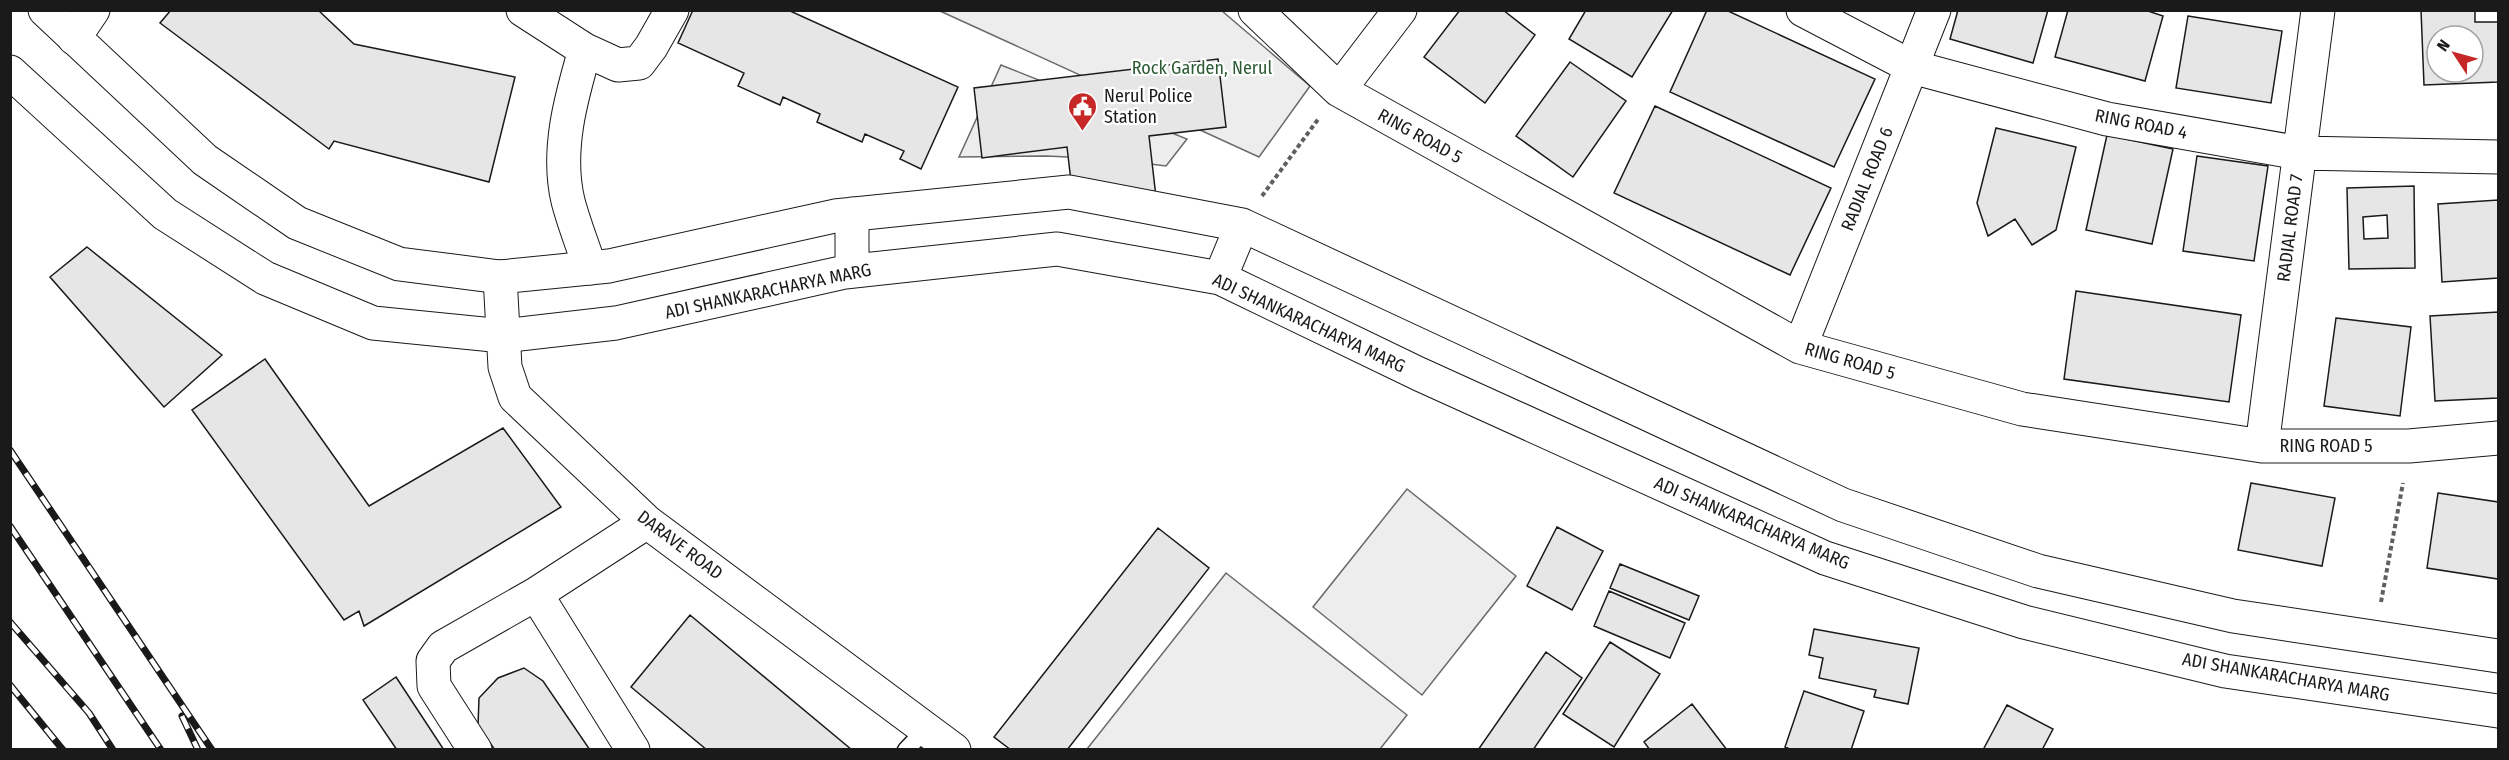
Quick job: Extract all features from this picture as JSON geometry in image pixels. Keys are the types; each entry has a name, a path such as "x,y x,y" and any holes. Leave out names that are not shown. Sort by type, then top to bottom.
{"main road":[{"path":"45,10 205,160 297,224 399,264 500,277 609,266 852,214 1069,192 1242,225 1843,505 2038,571 2233,616 2499,656"},
{"path":"74,38 93,10"},
{"path":"523,10 585,50 618,65 639,63 672,10"},
{"name":"RING ROAD 5","path":"1255,10 1339,90 1800,347 2022,409 2262,446 2409,446 2499,438"},
{"path":"1339,90 1400,10"},
{"name":"RING ROAD 4","path":"1803,10 1911,67 2107,119 2300,153 2499,157"},
{"name":"RADIAL ROAD 6","path":"1800,347 1934,10"},
{"name":"RADIAL ROAD 7","path":"2262,446 2318,10"},
{"path":"585,50 567,117 564,160 568,201 590,268"},
{"name":"ADI SHANKARACHARYA MARG","path":"10,72 165,214 265,278 373,323 503,336 616,323 852,271 1057,249 1220,278 1430,378 1826,558 2024,622 2225,670 2499,711"},
{"path":"852,214 852,271"},
{"path":"1220,278 1242,225"},
{"name":"DARAVE ROAD","path":"500,277 505,367 515,397 647,522 917,739 954,750"},
{"path":"475,750 434,686 433,662 443,647 536,594 647,522"},
{"path":"536,594 633,750"}],"path":[{"path":"1242,225 1339,90"},
{"path":"2375,637 2409,446"}],"green space":[{"name":"Rock Garden, Nerul","path":"940,11 1222,11 1310,86 1259,157"},
{"path":"1001,65 1187,139 1166,166 1111,159 1046,156 959,157"},
{"path":"1407,489 1516,576 1422,695 1313,607"},
{"path":"1226,573 1407,715 1380,749 1087,749"}],"building":[{"path":"171,10 318,10 354,44 515,77 489,182 334,141 329,149 160,23"},
{"path":"693,10 788,10 958,87 921,169 900,159 904,151 865,134 862,142 817,122 820,114 783,97 780,105 738,86 744,73 678,43"},
{"path":"1460,10 1503,10 1535,35 1485,103 1424,57"},
{"path":"1586,10 1673,10 1632,77 1569,39"},
{"path":"1707,10 1726,10 1875,79 1834,167 1670,92"},
{"path":"1958,10 2048,10 2033,63 1950,39"},
{"path":"2068,10 2145,10 2163,16 2145,81 2055,57"},
{"path":"2421,10 2475,10 2475,22 2498,22 2498,82 2485,83 2485,24 2425,24 2425,84 2449,84 2424,85"},
{"path":"2188,16 2282,31 2271,103 2176,88"},
{"name":"Nerul Police Station","path":"1218,59 1226,127 1149,136 1156,197 1074,207 1067,147 982,158 974,88"},
{"path":"1570,62 1626,101 1573,177 1516,136"},
{"path":"1655,106 1831,188 1790,275 1614,193"},
{"path":"1996,128 2076,147 2056,230 2032,245 2015,219 1988,236 1977,203"},
{"path":"2107,135 2173,149 2152,244 2086,230"},
{"path":"2197,156 2268,166 2254,261 2183,251"},
{"path":"2414,186 2415,268 2349,269 2347,188","holes":["2387,215 2388,238 2364,239 2363,217"]},
{"path":"2498,200 2498,278 2442,282 2438,204"},
{"path":"87,247 222,355 164,407 50,277"},
{"path":"2076,291 2241,315 2229,402 2064,379"},
{"path":"2498,312 2498,398 2435,401 2430,316"},
{"path":"2336,318 2411,327 2400,416 2324,406"},
{"path":"265,359 369,506 503,428 561,507 364,626 359,611 344,620 192,410"},
{"path":"2251,483 2335,498 2322,566 2238,550"},
{"path":"2438,493 2498,502 2498,579 2427,568"},
{"path":"1557,527 1603,551 1572,610 1527,586"},
{"path":"1158,528 1209,568 1067,750 1011,750 994,737"},
{"path":"1620,564 1699,596 1689,620 1610,588"},
{"path":"1609,591 1685,623 1670,658 1594,626"},
{"path":"690,615 852,750 707,750 631,687"},
{"path":"1814,629 1919,648 1908,704 1874,697 1876,690 1819,678 1823,658 1809,655"},
{"path":"1610,642 1660,674 1614,747 1563,714"},
{"path":"1546,652 1582,678 1533,750 1478,750"},
{"path":"524,668 543,681 590,750 495,750 478,726 479,698 498,678"},
{"path":"396,677 444,750 397,750 363,700"},
{"path":"1804,691 1864,711 1851,750 1792,750 1785,747"},
{"path":"1692,704 1727,750 1650,750 1644,742"},
{"path":"2007,705 2053,729 2042,750 1983,750"}],"railway":[{"path":"10,450 212,750"},
{"path":"10,526 161,750"},
{"path":"10,622 89,713 113,750"},
{"path":"10,685 63,750"},
{"path":"182,716 198,750"}],"place":[{"name":"Nerul Police Station","path":"1083,132"}]}
